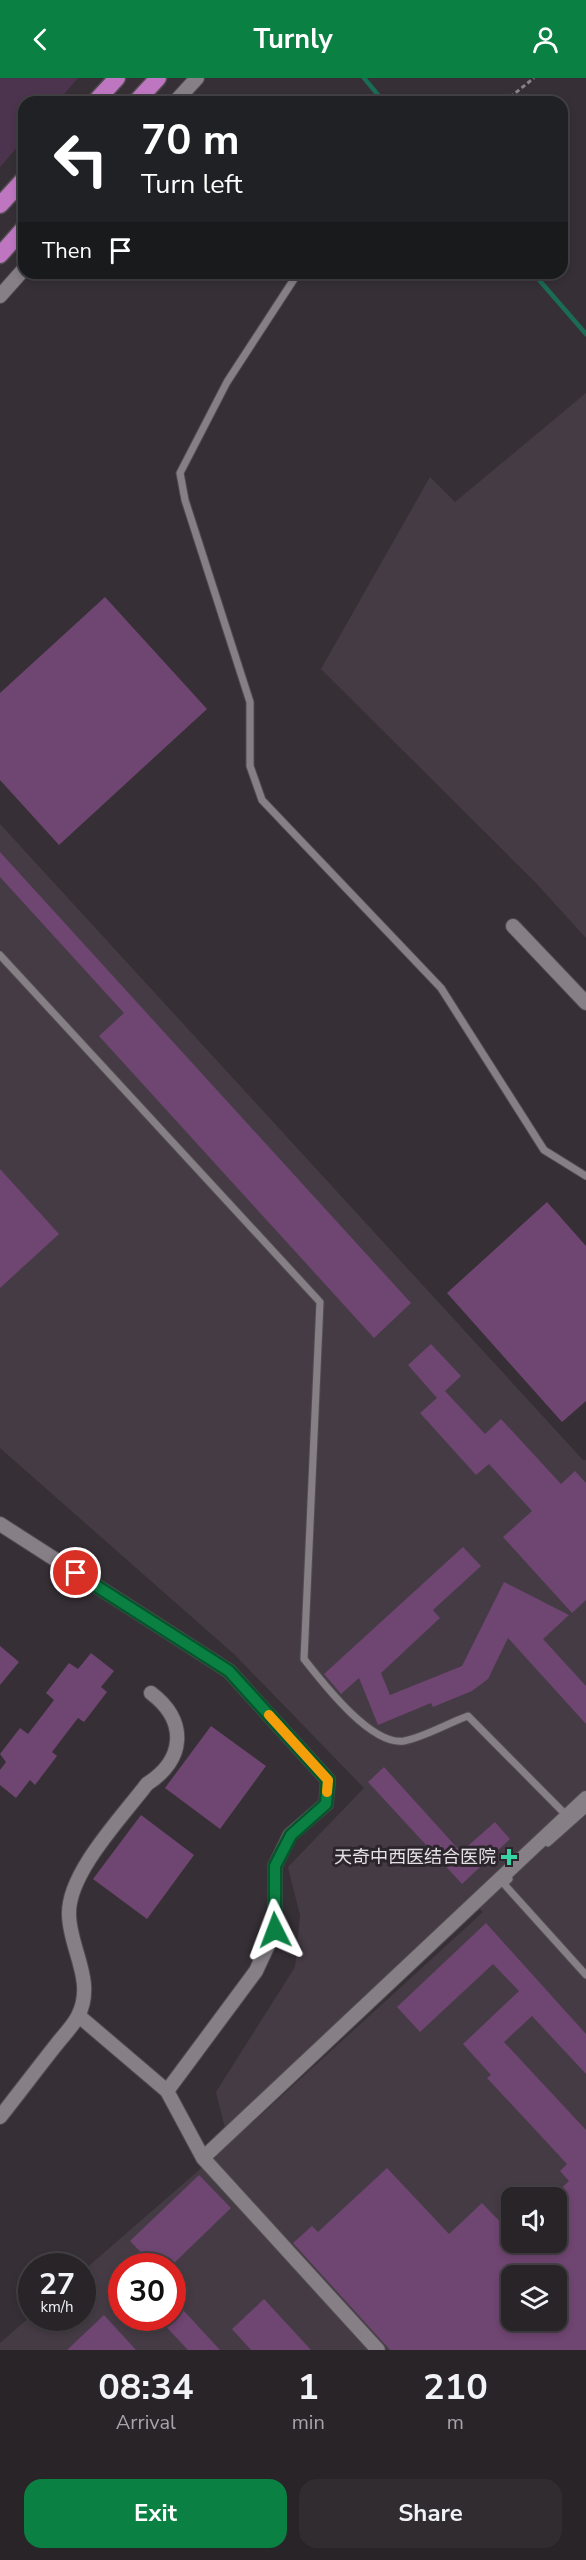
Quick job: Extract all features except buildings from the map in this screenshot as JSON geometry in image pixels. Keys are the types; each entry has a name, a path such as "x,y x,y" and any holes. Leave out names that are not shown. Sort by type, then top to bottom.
{"highway":[{"path":"100,96 117,78"},
{"path":"142,96 158,78"},
{"path":"0,205 18,186"},
{"path":"0,255 18,235"}],"street":[{"path":"180,96 197,78"},
{"path":"0,296 18,276"},
{"path":"513,926 586,1003"},
{"path":"0,1524 229,1671 328,1780 326,1804 291,1835 275,1866 275,1930 256,1971 167,2091"},
{"path":"0,2117 79,2016 84,1989 82,1962 72,1936 69,1915 71,1893 79,1874 147,1784 161,1775 171,1763 177,1748 177,1732 173,1716 164,1703 151,1693"},
{"path":"204,2158 570,1818 586,1798"},
{"path":"79,2016 167,2091 204,2158 378,2350"}],"lane":[{"path":"294,279 227,382 180,473 185,500 250,702 250,766 261,800 441,988 544,1150 586,1176"},
{"path":"0,955 320,1302 304,1659 344,1704 384,1740 403,1741 468,1716 570,1818"},
{"path":"586,1809 570,1818 504,1884 586,1975"}],"path":[{"path":"512,96 534,78"}],"shaded area":[{"path":"0,78 78,78 62,96 18,96 18,146 0,167"},
{"path":"586,393 586,938 535,882 321,669 430,477 455,502"},
{"path":"0,824 583,1460 586,1460 586,2350 0,2350 0,2343 18,2327 18,2331 96,2331 96,2260 229,2144 216,2092 295,1967 300,1915 288,1867 364,1788 235,1655 0,1448","holes":["476,1905 483,1912 251,2124 251,2123"]}],"waterway":[{"path":"364,78 379,96"},
{"path":"538,279 586,334"}],"slow traffic":[{"path":"269,1715 328,1780 327,1792"}],"place":[{"name":"天奇中西医结合医院","path":"509,1857"}],"route":[{"path":"76,1573 229,1671 328,1780 326,1804 291,1835 275,1866 275,1930"}]}
